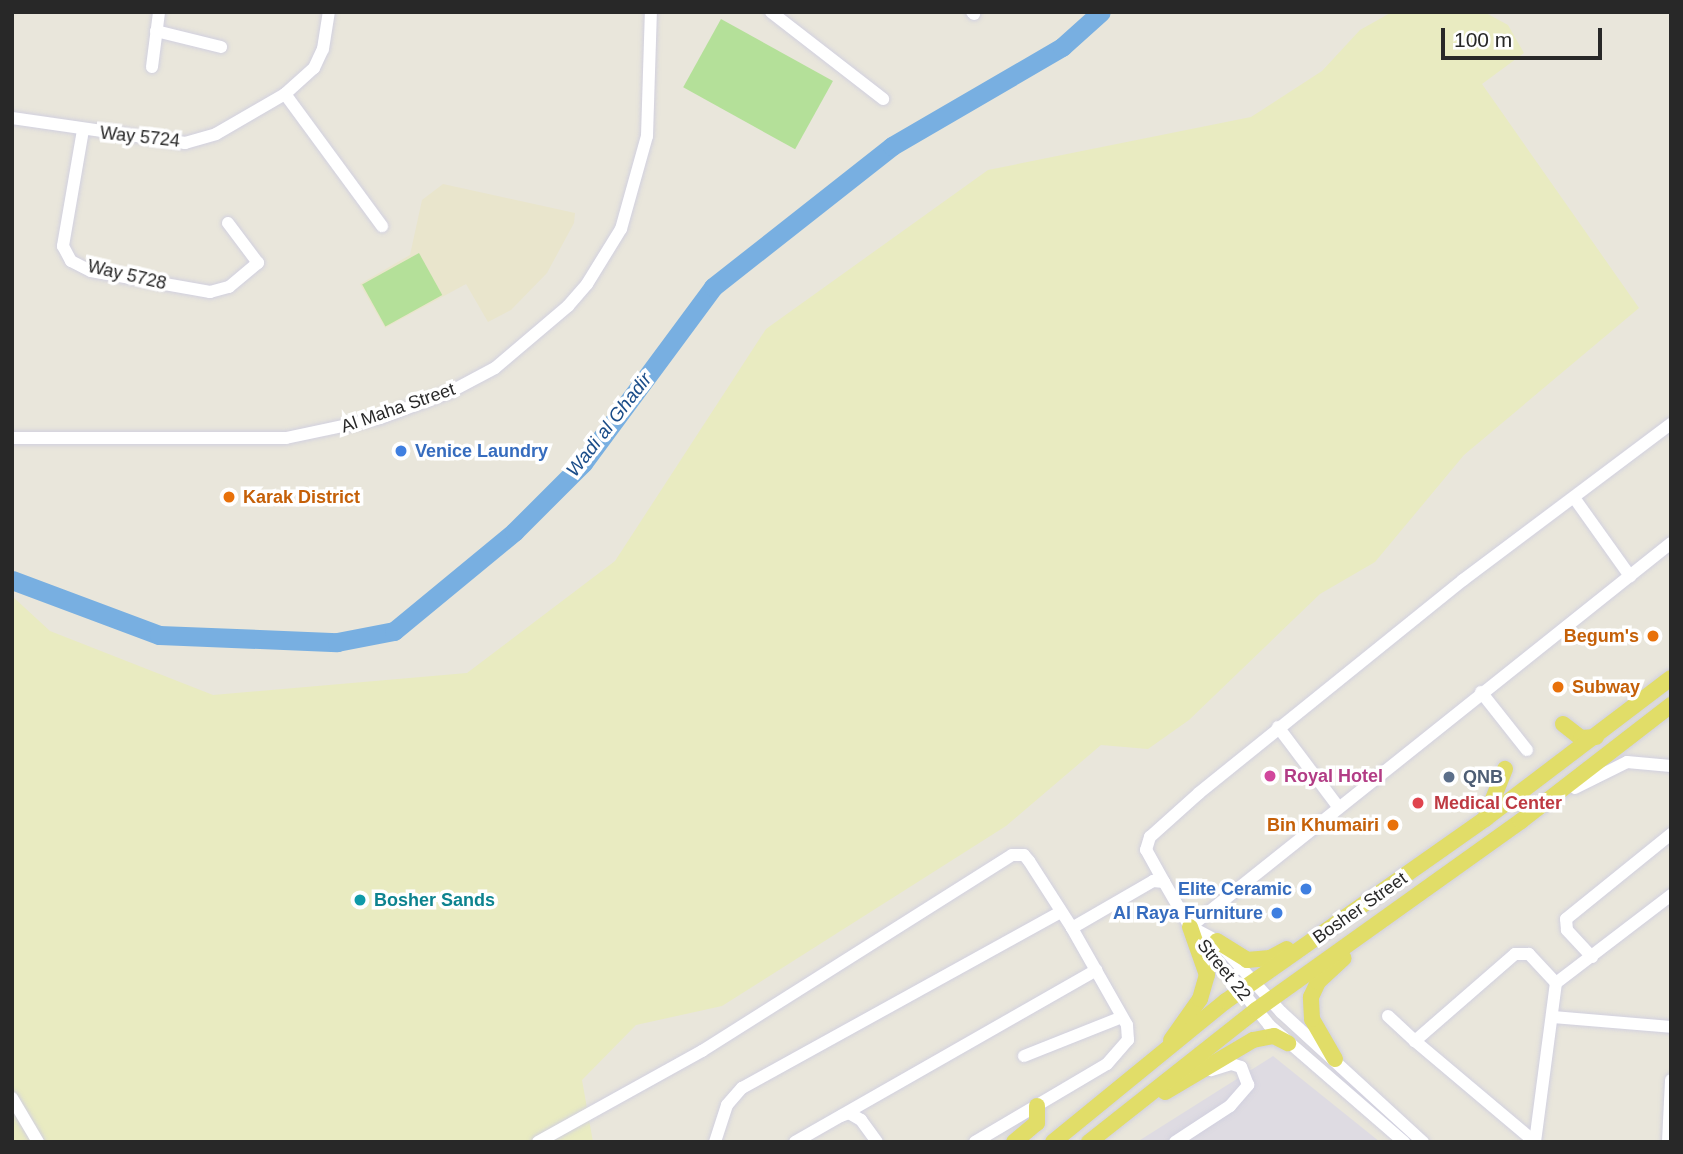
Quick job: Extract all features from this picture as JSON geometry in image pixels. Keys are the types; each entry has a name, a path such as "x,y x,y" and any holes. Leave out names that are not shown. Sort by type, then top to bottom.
{"main road":[{"name":"Bosher Street","path":"1053,1142 1162,1051 1247,987 1485,819 1597,737 1671,678"},
{"name":"Bosher Street","path":"1089,1142 1262,1005 1521,821 1671,705"},
{"path":"1563,724 1581,738 1597,737"},
{"path":"1485,819 1505,769"},
{"path":"1335,1059 1312,1018 1311,997 1318,982 1413,900"},
{"path":"1162,1051 1205,986 1205,963 1190,927"},
{"path":"1217,941 1232,954 1259,961 1308,936 1324,934"},
{"path":"1112,1123 1264,1036 1288,1043"},
{"path":"1014,1142 1037,1123 1037,1106"}],"street":[{"path":"152,67 159,12"},
{"name":"Way 5724","path":"12,118 185,143 216,134 285,94 314,68 323,49 329,12"},
{"name":"Al Maha Street","path":"12,438 286,438 392,415 448,393 495,368 574,299 621,229 648,136 651,12"},
{"path":"772,12 883,99"},
{"path":"156,31 221,47"},
{"path":"285,94 382,226"},
{"name":"Way 5728","path":"83,130 63,246 71,261 91,271 210,292 229,287 258,263 229,223"},
{"path":"1671,424 1575,499 1463,580 1278,727 1150,837 1146,850 1190,927 1671,543"},
{"path":"1575,499 1630,576"},
{"path":"1481,692 1527,750"},
{"path":"1278,727 1339,808"},
{"path":"1521,821 1603,770 1627,762 1671,766"},
{"path":"1592,957 1567,930 1566,919 1671,834"},
{"path":"538,1142 702,1051 1012,855 1024,855 1096,970 1122,1017 1128,1040 1115,1056 975,1142"},
{"path":"1072,928 1145,884 1164,882"},
{"path":"1535,1142 1556,983 1671,895"},
{"path":"715,1142 727,1105 742,1088 1061,912"},
{"name":"Street 22","path":"1190,927 1217,941 1247,987"},
{"name":"Street 22","path":"1190,927 1247,987 1288,1043 1404,1142"},
{"path":"1415,1041 1521,951 1556,983"},
{"path":"795,1142 1096,970"},
{"name":"Street 22","path":"1262,1005 1335,1059 1423,1142"},
{"path":"1388,1016 1535,1142"},
{"path":"1024,1056 1122,1017"},
{"path":"1553,1017 1671,1027"},
{"path":"1175,1142 1230,1106 1248,1085 1241,1067 1231,1064 1194,1075"},
{"path":"1668,1142 1671,1080"},
{"path":"12,1098 38,1142"},
{"path":"837,1118 849,1113 861,1120 877,1142"}],"shaded area":[{"path":"443,184 575,213 574,223 547,273 511,310 488,322 466,284 385,328 360,284 410,255 422,200"},
{"path":"1273,1056 1380,1142 1137,1142"}],"sand":[{"path":"1392,12 1484,12 1508,25 1524,53 1482,84 1639,308 1464,455 1375,562 1320,594 1189,720 1148,749 1101,745 1006,826 722,1006 636,1025 582,1080 593,1142 12,1142 12,596 50,631 213,695 467,673 615,561 766,329 988,170 1251,117 1322,71 1360,30"}],"green space":[{"path":"721,19 833,81 795,149 683,87"},
{"path":"419,253 442,295 385,326 362,285"}],"waterway":[{"name":"Wadi al Ghadir","path":"12,580 159,635 337,642 394,631 514,532 583,463 713,287 892,146 1062,47 1101,12"}],"place":[{"name":"Venice Laundry","path":"401,451"},
{"name":"Karak District","path":"229,497"},
{"name":"Begum's","path":"1653,636"},
{"name":"Subway","path":"1558,687"},
{"name":"Royal Hotel","path":"1270,776"},
{"name":"QNB","path":"1449,777"},
{"name":"Medical Center","path":"1418,803"},
{"name":"Bin Khumairi","path":"1393,825"},
{"name":"Elite Ceramic","path":"1306,889"},
{"name":"Bosher Sands","path":"360,900"},
{"name":"Al Raya Furniture","path":"1277,913"}]}
